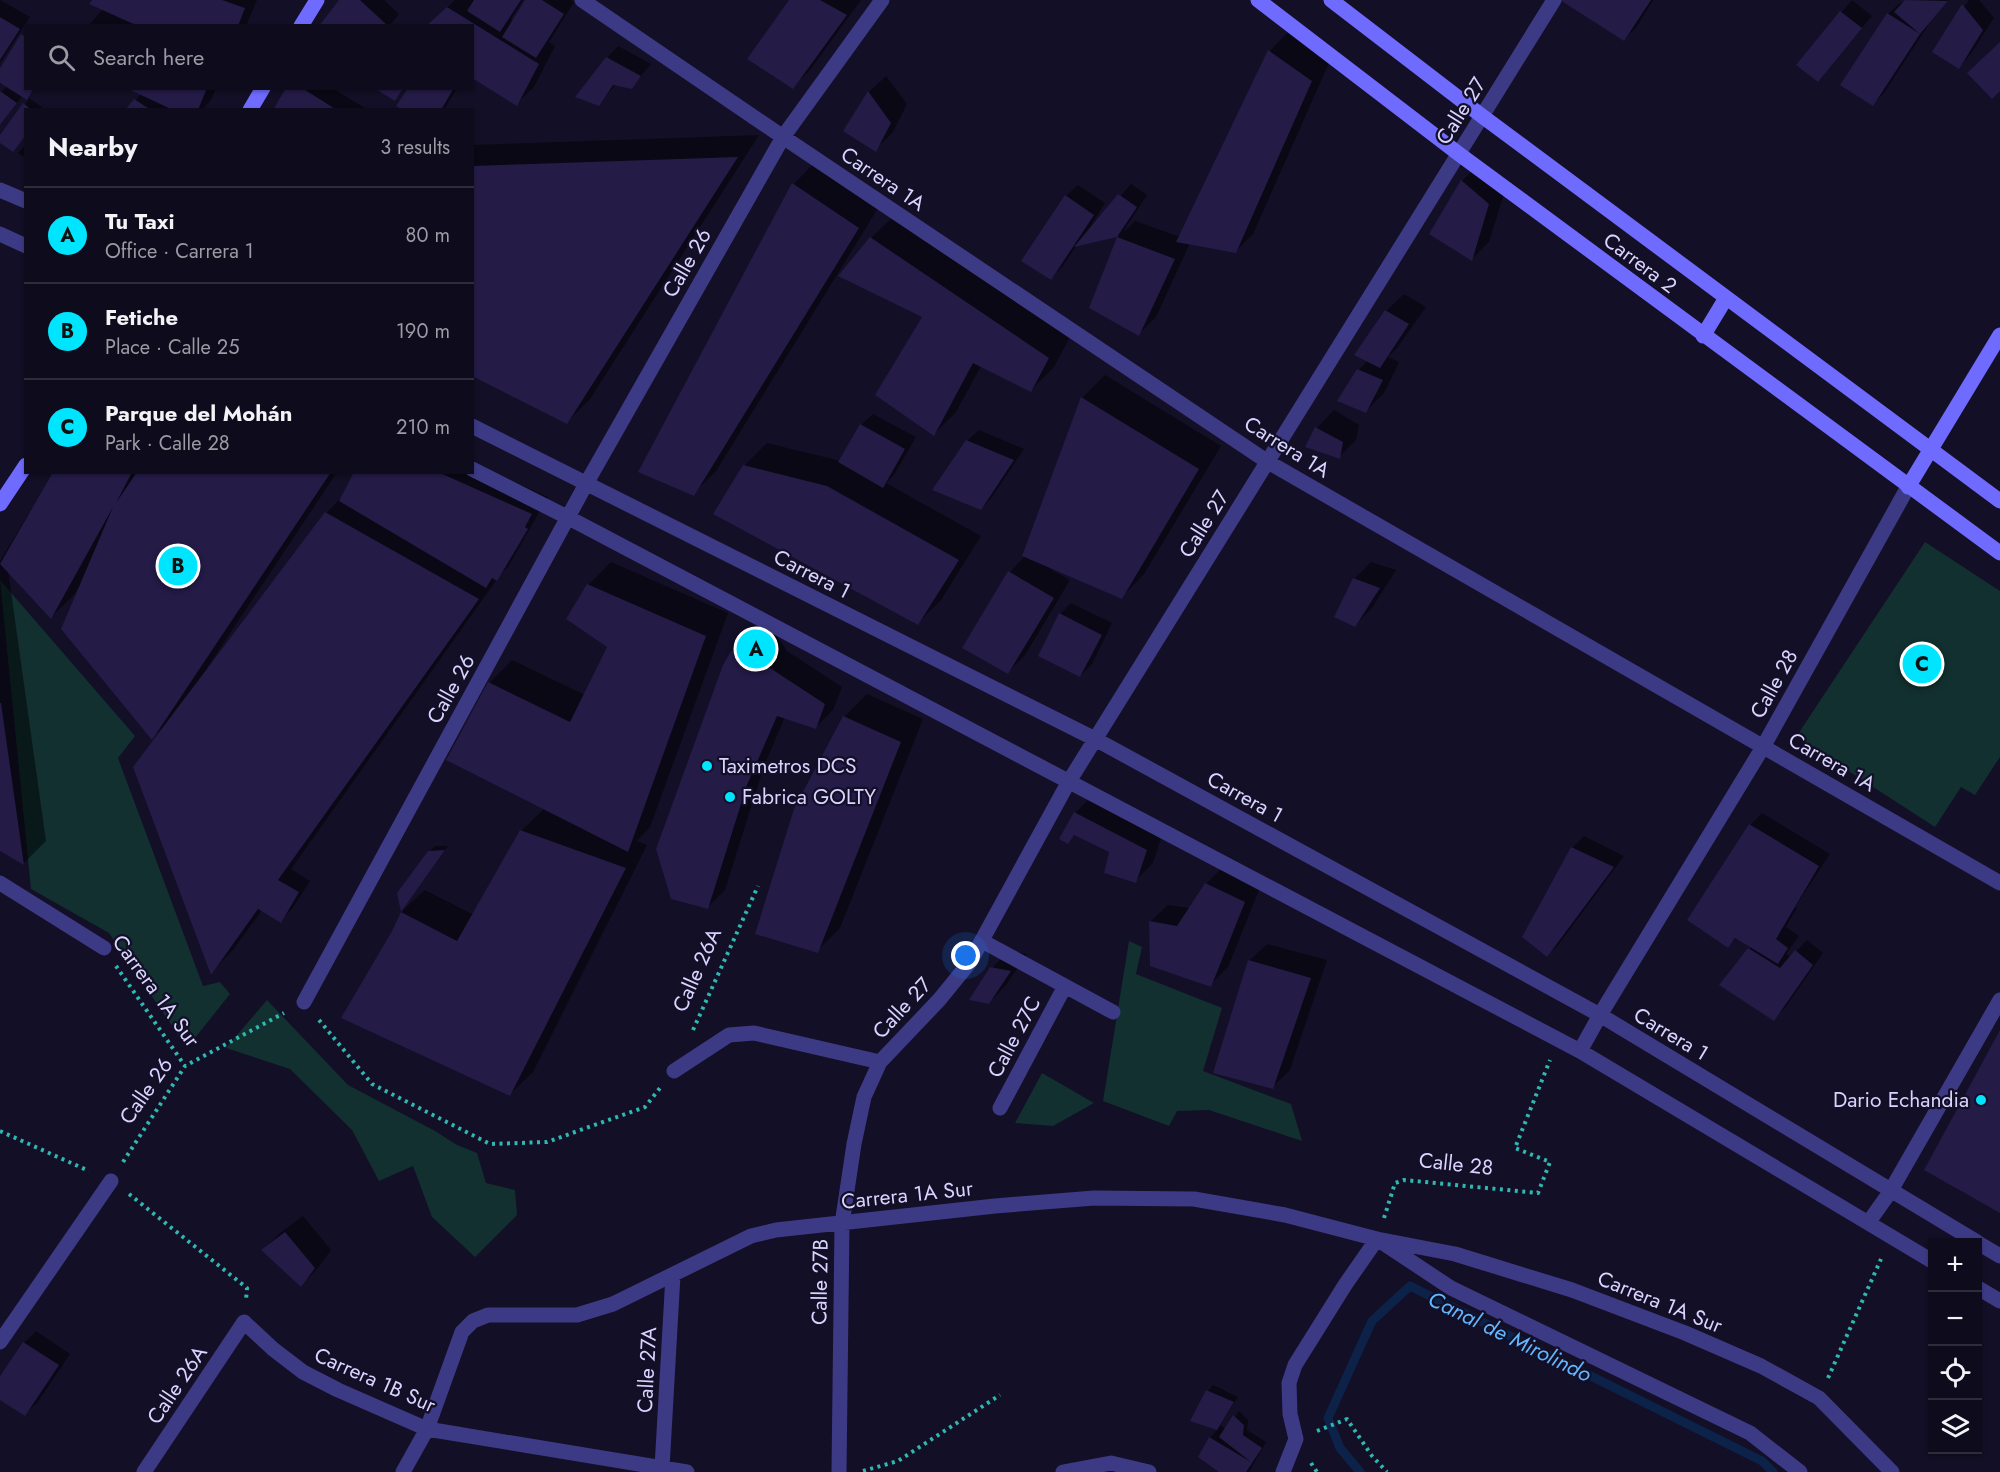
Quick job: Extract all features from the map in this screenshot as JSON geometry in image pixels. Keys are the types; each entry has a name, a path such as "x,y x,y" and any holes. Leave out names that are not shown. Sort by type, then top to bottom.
{"street":[{"path":"302,24 317,0"},
{"name":"Carrera 1A","path":"582,0 1268,462 2000,883"},
{"name":"Calle 26","path":"304,1002 586,484 783,137 882,0"},
{"name":"Carrera 2","path":"1258,0 1459,154 2000,554"},
{"name":"Carrera 2","path":"1331,0 1482,116 2000,501"},
{"name":"Calle 27","path":"880,1062 939,1000 970,962 1068,783 1554,0"},
{"path":"251,108 262,90"},
{"path":"0,190 24,200"},
{"path":"0,234 24,245"},
{"path":"1703,336 1726,298"},
{"name":"Calle 28","path":"1580,1051 1763,747 1908,487 2000,335"},
{"name":"Carrera 1","path":"474,427 1095,739 1600,1015 1968,1238"},
{"path":"0,504 24,468"},
{"path":"474,471 569,518 1580,1051 1928,1259"},
{"name":"Carrera 1A Sur","path":"0,883 104,948"},
{"path":"982,941 1113,1012"},
{"name":"Calle 27C","path":"1000,1108 1065,986"},
{"path":"1868,1223 1890,1192 2000,999"},
{"path":"674,1071 729,1035 754,1033 880,1062"},
{"name":"Calle 27B","path":"839,1472 842,1224 854,1144 864,1097 880,1062"},
{"path":"0,1342 111,1181"},
{"name":"Carrera 1A Sur","path":"428,1429 462,1332 473,1321 488,1315 578,1315 593,1311 751,1236 786,1228 842,1224 995,1206 1094,1198 1194,1199 1285,1215 1377,1239 1455,1254 1572,1290 1685,1334 1750,1362 1818,1398 1892,1472"},
{"path":"1283,1472 1296,1439 1290,1414 1289,1393 1289,1383 1295,1365 1377,1239"},
{"name":"Carrera 1A Sur","path":"1377,1239 1451,1288 1750,1433 1800,1472"},
{"name":"Carrera 1","path":"1982,1246 2000,1256"},
{"name":"Calle 27A","path":"662,1468 673,1275"},
{"path":"1982,1291 2000,1301"},
{"name":"Carrera 1B Sur","path":"244,1322 303,1372 428,1429 687,1472"},
{"name":"Calle 26A","path":"144,1472 244,1322"},
{"path":"403,1472 428,1429"},
{"path":"1063,1472 1111,1463 1149,1472"}],"path":[{"name":"Calle 26A","path":"674,1071 758,886"},
{"name":"Carrera 1A Sur","path":"104,948 185,1066"},
{"name":"Calle 26","path":"111,1181 185,1066 304,1002"},
{"path":"304,1002 372,1084 490,1144 547,1142 645,1107 674,1071"},
{"name":"Calle 28","path":"1377,1239 1395,1183 1404,1180 1538,1193 1550,1162 1515,1148 1557,1039"},
{"path":"0,1131 111,1181 247,1288 244,1322"},
{"path":"1818,1398 1883,1255 1868,1223"},
{"path":"859,1472 898,1461 1000,1395"},
{"path":"1319,1430 1345,1420 1387,1472"}],"green space":[{"path":"1925,542 2000,591 2000,757 1975,795 1961,787 1935,827 1796,737"},
{"path":"0,580 135,736 118,758 203,986 220,982 230,994 187,1048 109,933 31,889"},
{"path":"1129,941 1142,947 1136,974 1222,1008 1203,1071 1291,1104 1302,1141 1209,1110 1177,1111 1169,1126 1103,1101"},
{"path":"267,1000 348,1085 457,1145 477,1153 486,1183 515,1190 517,1215 475,1257 432,1217 413,1166 379,1181 352,1130 290,1069 226,1048"},
{"path":"1042,1073 1094,1103 1053,1126 1015,1123"}],"building":[{"path":"92,0 222,0 245,8 239,24 134,24 89,4"},
{"path":"339,0 360,0 386,24 321,24"},
{"path":"474,0 521,0 500,32 467,11"},
{"path":"525,0 542,0 564,14 536,58 502,37"},
{"path":"789,0 820,0 847,15 793,89 747,59"},
{"path":"1560,0 1651,0 1624,41"},
{"path":"1905,0 1948,1 1920,34 1894,12"},
{"path":"1962,4 1983,30 1959,69 1932,52"},
{"path":"447,7 539,64 517,106 474,79 474,24 428,24"},
{"path":"1840,11 1862,28 1818,82 1796,65"},
{"path":"1887,13 1920,34 1873,106 1840,85"},
{"path":"0,17 20,29 0,60"},
{"path":"21,34 24,36 24,90 33,90 27,100 0,83 0,68"},
{"path":"2000,42 2000,91 1992,99 1967,73"},
{"path":"1268,50 1312,81 1236,253 1176,242"},
{"path":"606,57 641,76 632,89 613,85 599,106 575,97"},
{"path":"130,90 206,90 199,108 169,108"},
{"path":"285,90 305,90 334,108 274,108"},
{"path":"377,90 402,90 395,101"},
{"path":"407,90 453,90 442,108 399,108 396,106"},
{"path":"0,91 17,103 0,125"},
{"path":"868,91 891,123 876,152 843,131"},
{"path":"134,99 148,108 127,108"},
{"path":"23,103 29,108 24,108 24,138 13,152 0,143 0,135"},
{"path":"738,157 567,424 474,377 474,166"},
{"path":"1461,180 1489,204 1472,261 1429,234"},
{"path":"792,183 859,228 694,496 638,472"},
{"path":"1118,194 1137,207 1117,237 1074,247"},
{"path":"1065,195 1094,215 1051,280 1021,261"},
{"path":"870,237 1049,358 1031,392 973,363 934,436 875,395 922,317 838,276"},
{"path":"1117,237 1175,259 1139,336 1089,308"},
{"path":"1385,310 1409,324 1380,368 1354,355"},
{"path":"1357,369 1383,380 1366,413 1337,401"},
{"path":"1081,397 1199,469 1122,599 1022,556"},
{"path":"860,424 905,449 883,488 838,462"},
{"path":"1315,427 1343,442 1340,459 1305,447"},
{"path":"966,440 1014,460 981,510 932,490"},
{"path":"743,465 827,486 959,560 918,625 713,514"},
{"path":"52,474 131,474 116,503 136,474 330,474 152,740 61,629 113,507 51,619 0,564"},
{"path":"353,474 442,474 532,514 525,527 528,529 497,581 492,578 486,588 339,501"},
{"path":"325,512 479,599 278,880 299,892 281,923 258,909 211,975 133,767"},
{"path":"1008,571 1054,598 1008,674 962,648"},
{"path":"1353,578 1380,588 1355,627 1334,617"},
{"path":"587,584 706,636 628,852 446,760 488,682 570,722 607,647 566,619"},
{"path":"1059,613 1102,635 1080,677 1038,656"},
{"path":"756,649 770,668 825,704 816,729 777,716 747,785 708,909 671,899 656,849 723,665 731,651"},
{"path":"1,703 24,865 0,851"},
{"path":"843,716 901,742 818,953 755,934 794,809"},
{"path":"1074,812 1147,850 1136,883 1104,873 1109,852 1074,835 1068,844 1059,839"},
{"path":"1749,824 1819,866 1776,939 1788,948 1778,964 1735,938 1728,948 1687,920"},
{"path":"520,830 626,868 510,1096 341,1018 401,912 457,941"},
{"path":"1571,847 1614,867 1547,957 1522,937"},
{"path":"445,850 401,912 397,893 428,851"},
{"path":"1205,883 1245,902 1211,987 1150,966 1149,921 1177,926"},
{"path":"1748,948 1780,968 1795,950 1813,965 1774,1021 1719,985"},
{"path":"1248,960 1311,978 1273,1089 1213,1073"},
{"path":"990,967 1011,971 989,1004 969,1000"},
{"name":"Dario Echandia","path":"2000,1030 2000,1213 1924,1170"},
{"path":"285,1232 315,1268 301,1287 261,1250"},
{"path":"23,1342 59,1365 25,1416 0,1400 0,1376"},
{"path":"1206,1390 1234,1402 1217,1430 1190,1421"},
{"path":"1233,1415 1244,1425 1243,1435 1262,1448 1246,1472 1219,1472 1198,1457 1209,1437 1251,1462 1219,1437"}],"waterway":[{"name":"Canal de Mirolindo","path":"1360,1472 1340,1448 1328,1418 1372,1321 1410,1286 1762,1461 1773,1472"}],"place":[{"name":"Fetiche","path":"178,566"},
{"name":"Tu Taxi","path":"756,649"},
{"name":"Parque del Mohán","path":"1922,664"},
{"name":"Taximetros DCS","path":"707,766"},
{"name":"Fabrica GOLTY","path":"730,797"},
{"name":"Dario Echandia","path":"1981,1100"}]}
